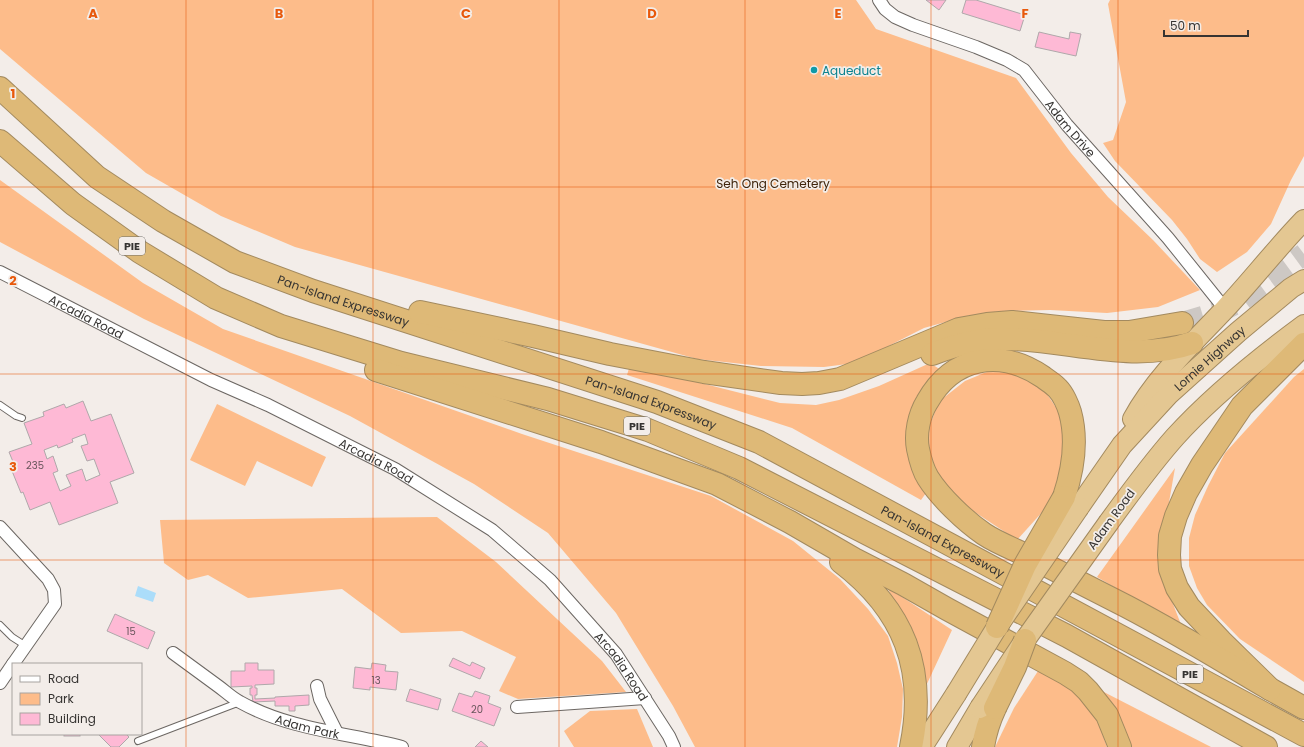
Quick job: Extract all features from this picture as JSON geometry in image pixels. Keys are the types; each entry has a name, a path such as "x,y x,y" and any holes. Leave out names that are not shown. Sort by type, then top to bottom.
{"highway":[{"name":"Pan-Island Expressway","path":"0,88 97,177 164,221 235,262 313,291 657,402 759,442 1304,735"},
{"name":"PIE","path":"0,140 73,204 140,252 216,298 281,326 401,363 556,401 648,430 739,468 1068,636 1266,747"},
{"path":"922,747 997,627 1025,565 1071,502 1122,445 1134,418 1146,398 1192,343 1225,309 1304,220"},
{"name":"Lornie Highway","path":"1122,445 1169,394 1238,332 1291,288 1304,280"},
{"path":"370,309 397,307 610,354 704,372 781,383 819,383 840,379 959,329 987,324 1012,322 1104,332 1129,332 1182,323"},
{"name":"Adam Road","path":"1025,640 1144,474 1176,436 1204,407 1239,376 1304,325"},
{"path":"281,326 330,353 396,377 601,442 717,484 790,522 854,559 903,584 1079,682 1107,715 1120,747"},
{"path":"840,379 848,381 877,375 935,353 975,340 1022,340 1130,351 1170,349 1192,343"},
{"path":"1270,689 1189,607 1177,588 1170,569 1170,536 1176,516 1202,465 1242,406 1304,344"},
{"path":"1071,502 1069,482 1073,462 1074,444 1070,410 1058,389 1027,368 1014,362 999,360 987,360 964,366 953,372 942,381 925,405 920,417 917,434 917,448 928,477 947,502 959,513 984,534 1136,611 1304,708"},
{"path":"790,522 818,546 864,581 880,599 900,630 908,647 916,683 916,706 911,747"},
{"path":"957,747 987,708 1015,667 1025,640"},
{"path":"983,747 984,737 990,717 987,708"}],"street":[{"name":"Adam Drive","path":"879,0 885,9 895,17 913,25 976,47 1007,60 1024,70 1067,125 1168,238 1225,309"},
{"name":"Arcadia Road","path":"0,274 211,380 268,405 395,469 492,530 550,580 616,654 669,736 674,747"},
{"path":"0,527 48,579 54,590 55,604 14,663"},
{"name":"Adam Park","path":"173,654 240,702 282,720 312,729 402,747"},
{"path":"0,683 12,665"},
{"path":"317,686 320,699 337,733"},
{"path":"517,707 645,698"}],"lane":[{"path":"0,405 16,416 22,418"},
{"path":"0,625 12,637 26,646"},
{"path":"138,741 240,702"}],"green space":[{"name":"Seh Ong Cemetery","path":"0,0 856,0 876,29 1016,78 1071,153 1108,197 1153,240 1200,290 1158,307 1107,313 1050,310 1002,311 967,316 924,328 855,363 824,367 761,366 697,359 295,247 221,216 146,173 0,49"},
{"path":"1110,0 1304,0 1304,156 1291,180 1271,224 1247,252 1217,272 1200,259 1172,220 1115,161 1103,143 1113,140 1126,102 1108,4"},
{"path":"0,180 143,283 223,329 522,434 711,496 793,541 840,579 868,609 888,636 897,663 903,689 902,717 897,747 695,747 673,706 616,613 548,533 474,484 350,416 144,319 0,242"},
{"path":"930,363 941,370 925,389 926,493 921,500 792,428 627,375 630,365 780,403 816,405 839,400 879,386"},
{"path":"1304,369 1304,682 1240,639 1207,605 1197,588 1189,566 1189,538 1195,515 1225,453 1294,377"},
{"path":"989,371 1018,371 1036,383 1047,394 1059,412 1064,430 1061,466 1057,488 1045,509 1017,540 967,507 950,492 936,473 930,452 927,433 936,409 942,399 965,381"},
{"path":"217,404 326,457 312,487 257,461 245,486 190,460"},
{"path":"1175,468 1164,531 1164,581 1182,627 1097,577"},
{"path":"437,517 496,562 602,661 626,692 518,699 499,691 516,657 462,631 401,633 342,589 248,598 208,575 188,580 164,563 160,520"},
{"path":"887,587 952,630 926,686 910,632"},
{"path":"1038,671 1073,689 1095,713 1107,747 995,747 1014,708"},
{"path":"1098,689 1211,747 1126,747"},
{"path":"637,709 653,747 574,747 564,731 590,711"}],"water":[{"path":"138,586 156,593 153,602 135,596"}],"building":[{"path":"926,0 946,0 939,10"},
{"path":"966,0 976,0 1025,15 1020,31 962,13"},
{"path":"1039,32 1069,39 1070,32 1081,34 1076,56 1035,47"},
{"path":"83,401 91,421 111,414 134,473 110,482 118,503 59,525 50,502 30,510 12,471 16,469 9,452 32,444 24,423 44,416 43,412 64,404 66,408","holes":["85,434 88,444 81,446 87,461 94,459 100,475 86,481 82,469 66,475 71,486 60,491 53,473 58,471 53,456 47,459 44,450 57,445 58,448 73,442 72,439"]},
{"path":"115,614 155,632 148,649 107,631"},
{"path":"453,658 470,666 472,662 485,668 480,679 449,666"},
{"path":"245,663 258,663 258,670 274,670 274,684 255,685 255,688 257,688 257,695 255,695 255,699 309,695 309,705 295,706 295,711 289,711 289,706 275,706 275,701 253,702 252,695 250,695 250,688 252,688 252,686 231,687 231,671 245,671"},
{"path":"372,663 386,665 385,671 398,672 396,690 370,687 370,690 353,688 355,667 371,669"},
{"path":"410,689 441,699 438,710 406,701"},
{"path":"475,691 490,696 488,703 501,708 494,726 452,711 459,693 472,697"},
{"path":"64,735 80,735 80,736"},
{"path":"99,735 127,735 129,737 119,747 111,747"},
{"path":"481,741 488,747 475,747"}],"tunnel":[{"path":"1182,323 1216,313 1239,302 1304,254"}],"place":[{"name":"Aqueduct","path":"814,70"}]}
